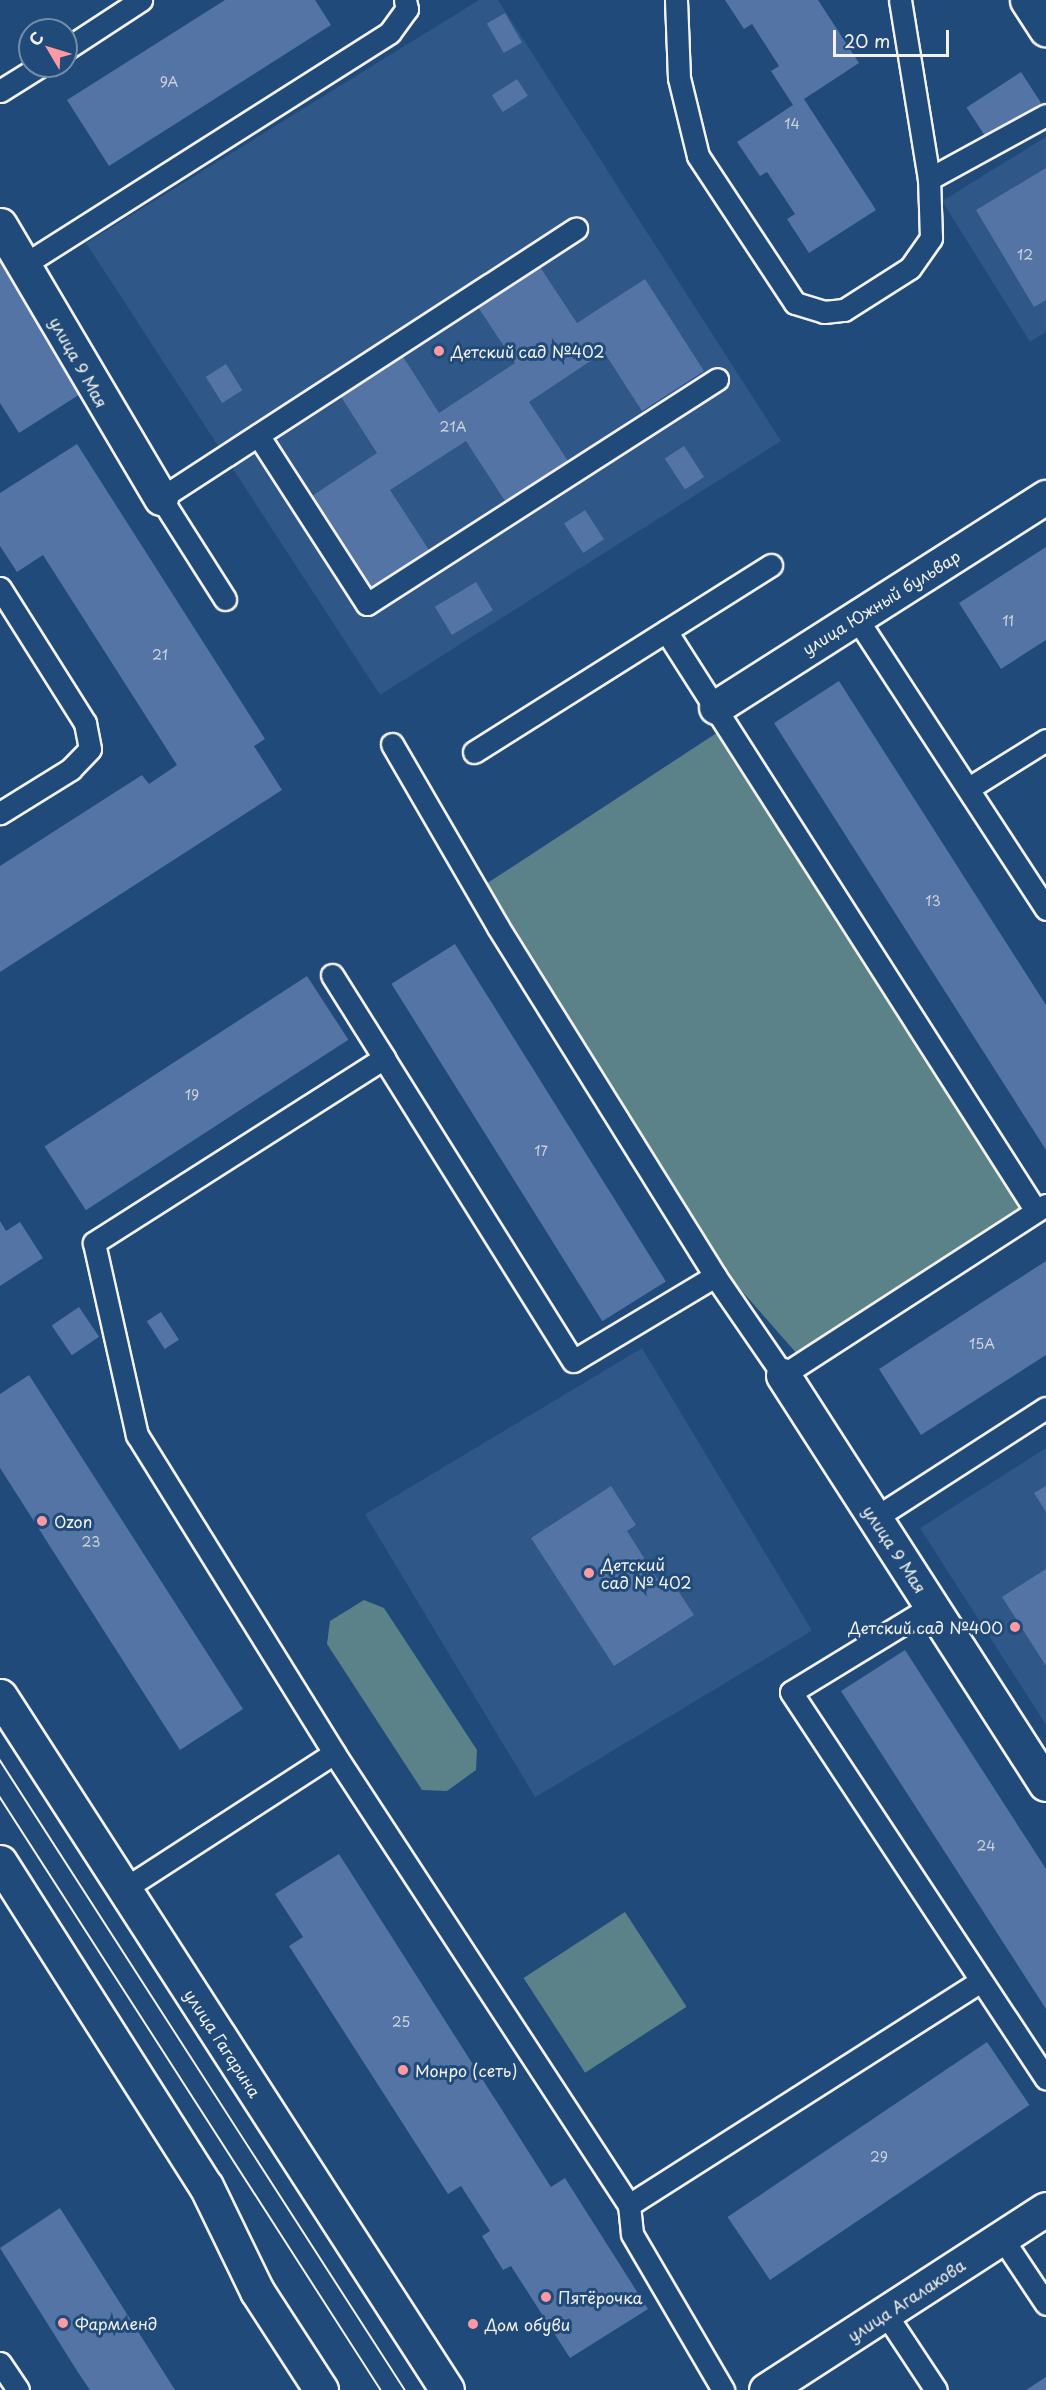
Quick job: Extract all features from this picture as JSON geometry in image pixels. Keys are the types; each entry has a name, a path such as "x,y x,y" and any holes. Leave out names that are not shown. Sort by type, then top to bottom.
{"street":[{"path":"1027,0 1046,29"},
{"name":"улица 9 Мая","path":"0,225 25,264 111,420 161,498"},
{"name":"улица Южный бульвар","path":"716,706 857,619 1046,497"},
{"name":"улица 9 Мая","path":"783,1375 1046,1784"},
{"name":"улица Гагарина","path":"0,1696 447,2390"},
{"path":"0,1862 200,2176 257,2291 321,2390"},
{"name":"улица Агалакова","path":"766,2390 1046,2210"}],"lane":[{"path":"78,41 141,0"},
{"path":"25,264 390,32 407,9 405,0"},
{"path":"676,0 679,78 698,156 795,303 824,312 844,310 910,268 931,238 929,179 900,0"},
{"path":"0,91 20,78"},
{"path":"929,179 1046,115"},
{"path":"225,599 161,498 576,229"},
{"path":"258,435 367,604 717,379"},
{"path":"474,752 771,565"},
{"path":"0,588 85,723 90,749 70,769 0,813"},
{"path":"857,619 1046,909"},
{"path":"392,744 498,927 715,1276 783,1375 1041,1208 666,631"},
{"path":"969,788 1046,740"},
{"path":"332,975 573,1362 715,1276"},
{"path":"384,1058 94,1243 137,1435 334,1753 629,2205 632,2235 723,2390"},
{"path":"875,1518 1046,1408"},
{"path":"932,1606 791,1692 1046,2078"},
{"path":"124,1889 334,1753"},
{"path":"629,2205 981,1982"},
{"path":"1002,2238 1046,2304"},
{"path":"885,2313 936,2390"},
{"path":"0,2363 18,2390"}],"shaded area":[{"name":"Детский сад №402","path":"479,0 498,0 781,441 380,695 86,243"},
{"path":"1046,137 1046,332 1030,342 942,201"},
{"name":"Детский сад № 402","path":"642,1348 812,1631 535,1797 365,1514"},
{"name":"Детский сад №400","path":"1046,1448 1046,1725 920,1528"}],"green space":[{"path":"738,719 1032,1225 806,1364 734,1282 483,886"},
{"path":"364,1600 384,1608 477,1750 476,1770 447,1791 422,1790 327,1644 330,1621"},
{"path":"625,1912 687,2007 585,2073 524,1978"}],"building":[{"path":"225,0 315,0 331,25 109,166 67,100"},
{"path":"725,0 818,0 859,63 804,99 876,210 809,253 787,219 795,214 767,172 760,176 737,142 793,105 771,71 779,66 752,24 744,29"},
{"path":"505,13 522,42 504,53 487,24"},
{"path":"1021,72 1041,103 987,138 966,107"},
{"path":"517,79 528,96 503,112 492,95"},
{"path":"1046,168 1046,300 1034,307 976,210"},
{"path":"0,257 85,391 19,433 0,403"},
{"path":"538,264 577,323 645,279 704,371 642,411 604,352 529,402 568,461 505,501 466,441 390,490 429,550 368,589 309,498 377,453 338,392 400,352 439,413 515,363 476,304"},
{"path":"226,364 242,390 222,403 206,377"},
{"path":"77,444 265,739 254,746 282,790 0,972 0,866 142,775 149,784 177,765 43,555 17,572 0,546 0,493"},
{"path":"684,446 704,477 685,490 665,459"},
{"path":"585,510 604,539 583,553 564,524"},
{"path":"1046,547 1046,640 1001,669 959,603"},
{"path":"476,582 493,610 452,635 435,607"},
{"path":"839,681 1046,1005 1046,1150 774,723"},
{"path":"455,944 666,1282 602,1321 391,984"},
{"path":"307,976 348,1040 86,1210 44,1146"},
{"path":"0,1221 6,1231 20,1222 43,1258 0,1286"},
{"path":"1046,1261 1046,1355 921,1435 879,1369"},
{"path":"79,1307 99,1337 72,1355 52,1325"},
{"path":"161,1312 179,1340 165,1349 147,1321"},
{"path":"29,1375 243,1709 180,1750 0,1468 0,1394"},
{"path":"611,1486 636,1525 627,1531 660,1583 669,1577 694,1615 614,1666 531,1538"},
{"path":"1046,1486 1046,1512 1034,1493"},
{"path":"1046,1569 1046,1666 1002,1597"},
{"path":"905,1650 1046,1869 1046,2009 841,1691"},
{"path":"339,1854 551,2187 565,2178 648,2309 570,2358 511,2266 503,2270 482,2236 490,2231 461,2186 448,2194 289,1946 303,1937 275,1894"},
{"path":"987,2042 1029,2105 770,2280 728,2217"},
{"path":"60,2208 175,2390 90,2390 79,2374 0,2248"},
{"path":"1046,2377 1046,2390 1026,2390"}],"tram line":[{"path":"0,1760 405,2390"},
{"path":"0,1797 381,2390"}],"place":[{"name":"Детский сад №402","path":"439,351"},
{"name":"Ozon","path":"42,1521"},
{"name":"Детский сад № 402","path":"589,1573"},
{"name":"Детский сад №400","path":"1015,1627"},
{"name":"Монро (сеть)","path":"403,2070"},
{"name":"Пятёрочка","path":"546,2297"},
{"name":"Фармленд","path":"63,2323"},
{"name":"Дом обуви","path":"473,2324"}]}
